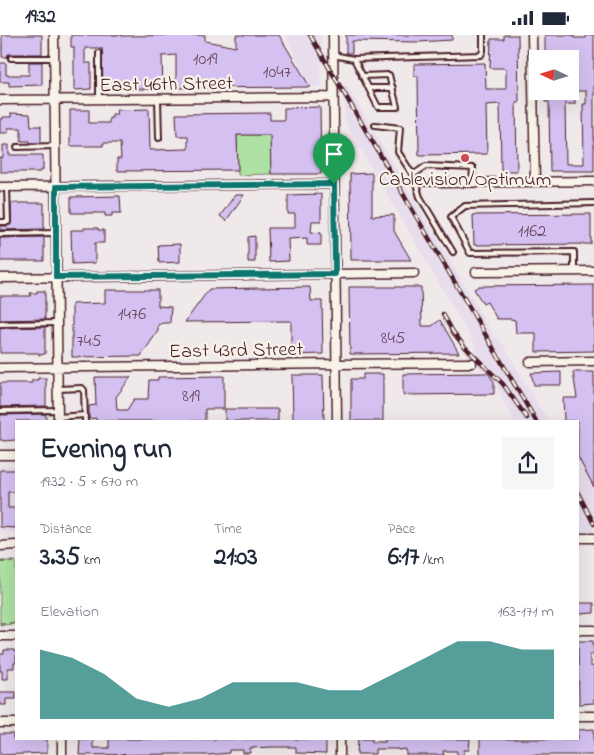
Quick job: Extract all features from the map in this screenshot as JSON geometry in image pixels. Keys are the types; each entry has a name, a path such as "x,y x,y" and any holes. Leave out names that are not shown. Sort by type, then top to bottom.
{"street":[{"path":"54,35 58,416"},
{"path":"333,35 337,420"},
{"path":"532,35 535,182"},
{"name":"East 46th Street","path":"0,100 333,97"},
{"path":"441,183 594,181"},
{"path":"4,187 334,184"},
{"path":"476,272 594,271"},
{"path":"0,278 414,273"},
{"path":"530,362 594,361"},
{"name":"East 43rd Street","path":"0,368 472,363"},
{"path":"0,455 15,455"},
{"path":"579,539 594,538"},
{"path":"0,546 15,545"},
{"path":"579,630 594,630"},
{"path":"0,636 15,635"},
{"path":"579,717 594,716"},
{"path":"0,723 15,723"},
{"path":"62,740 62,755"},
{"path":"340,740 340,755"}],"lane":[{"path":"333,55 354,59 481,55 483,51 483,35"},
{"path":"99,53 99,99"},
{"path":"11,58 54,58"},
{"path":"354,59 362,76 378,107 397,107 389,75 362,76"},
{"path":"369,88 393,88"},
{"path":"158,99 160,138"},
{"path":"375,125 400,128 398,152 413,175 420,197 453,251"},
{"path":"17,147 55,146"},
{"path":"413,175 426,166 472,168 472,182"},
{"path":"415,183 441,183"},
{"path":"0,222 8,222 4,187"},
{"path":"574,271 574,252 470,253 451,217 465,206 594,203"},
{"path":"0,234 56,233"},
{"path":"0,324 57,323"},
{"path":"58,389 84,390 85,420"},
{"path":"0,411 58,416 85,415"}],"path":[{"path":"0,562 15,562"},
{"path":"0,623 15,623"}],"shaded area":[{"path":"286,35 321,35 320,75 322,86 309,87"},
{"path":"344,79 494,337 500,339 547,420 514,420 504,403 495,382 488,373 465,357 477,348 348,128 345,119"},
{"path":"579,460 594,488 594,547 587,538 579,533"},
{"path":"15,465 15,532 0,532 0,466"}],"green space":[{"path":"237,135 271,135 271,174 238,175"},
{"path":"0,561 15,561 15,624 0,625"}],"building":[{"path":"2,35 42,35 42,54 8,54 7,57 2,57"},
{"path":"71,35 205,35 205,41 236,47 236,35 279,35 310,87 176,88 176,55 162,56 163,89 103,89 102,48 85,48 85,63 91,63 91,89 74,90 74,47 71,47"},
{"path":"346,35 452,35 452,40 418,42 352,41 352,53 346,53"},
{"path":"504,35 518,35 517,171 501,171 500,104 486,105 487,154 419,155 418,76 414,76 414,64 485,63 486,89 506,89 506,68 490,68 491,39 504,39"},
{"path":"545,35 574,35 574,38 586,38 586,35 594,35 594,171 550,171 549,102 545,102 545,100 575,100 575,104 565,104 566,164 584,164 583,104 586,104 586,91 579,91 579,50 545,50"},
{"path":"29,62 42,62 42,85 9,86 9,82 0,82 0,63 6,63 6,75 29,75"},
{"path":"320,107 321,174 271,174 270,135 237,135 238,170 117,171 117,159 121,159 120,143 103,143 103,146 70,146 70,110 89,110 89,123 109,123 109,118 112,118 112,114 117,114 116,110 149,109 150,150 188,149 188,136 177,136 176,114 270,113 270,120 284,120 284,108"},
{"path":"11,113 30,114 31,126 41,126 41,143 21,141 21,128 8,128 8,133 0,133 0,119 11,117"},
{"path":"3,145 9,145 9,155 43,155 43,170 41,172 0,172 0,158 3,158"},
{"path":"372,173 372,216 394,215 394,231 411,260 351,260 350,174"},
{"path":"321,194 321,221 312,221 311,232 321,233 321,245 307,245 307,238 288,239 289,261 269,262 268,228 295,228 295,214 288,214 288,195"},
{"path":"235,195 244,195 226,221 220,216"},
{"path":"120,196 121,213 112,213 112,216 105,216 105,213 71,213 71,197"},
{"path":"11,203 44,203 44,229 0,230 0,226 8,226 11,223"},
{"path":"591,214 591,244 474,245 473,215"},
{"path":"84,228 104,230 104,243 95,243 95,263 72,264 71,230 84,230"},
{"path":"255,236 255,262 248,262 248,237"},
{"path":"44,237 44,261 0,261 0,238"},
{"path":"180,244 180,262 159,263 158,245"},
{"path":"594,285 594,351 536,352 536,333 516,333 515,320 497,319 487,302 483,304 474,289 479,286"},
{"path":"310,287 311,301 322,301 323,354 291,355 291,321 185,322 209,289"},
{"path":"349,287 421,287 422,326 432,326 440,320 459,353 350,354"},
{"path":"105,290 158,290 158,306 171,307 170,323 158,325 158,331 141,356 72,357 72,304 105,303"},
{"path":"37,291 45,291 45,319 0,320 0,296 31,296 30,293 37,293"},
{"path":"45,327 45,354 0,353 0,328"},
{"path":"561,372 561,385 534,385 531,373"},
{"path":"573,372 594,372 594,487 579,459 579,420 564,420 563,398 577,398"},
{"path":"488,373 494,382 494,394 403,395 403,374"},
{"path":"363,374 383,374 383,420 351,420 351,379 363,379"},
{"path":"292,375 323,375 324,420 293,420"},
{"path":"224,376 224,409 205,409 205,420 89,419 89,406 96,405 95,377 131,377 116,397 117,410 127,410 134,399 148,399 149,380 158,380 158,377"},
{"path":"38,378 46,378 46,406 0,407 0,383 32,383 32,380 38,380"},
{"path":"225,409 278,409 278,420 225,420"},
{"path":"46,414 46,420 15,420 15,440 3,441 0,440 0,415"},
{"path":"0,470 15,470 15,492 8,492 8,508 15,508 15,528 0,527"},
{"path":"579,603 594,603 594,613 579,614"},
{"path":"579,641 593,641 594,654 590,654 590,666 594,666 594,703 579,704"},
{"path":"4,650 14,650 15,652 14,668 8,668 8,679 2,679 2,671 0,671 0,654 4,654"},
{"path":"0,692 15,692 15,699 6,699 6,705 0,705"},
{"path":"594,729 594,755 480,755 480,740 579,740 579,730"},
{"path":"0,734 13,734 13,739 15,740 47,740 47,753 0,755"},
{"path":"80,740 93,740 93,748 109,748 109,740 326,740 326,754 296,753 296,747 273,747 250,748 250,753 243,753 243,750 229,750 229,753 209,755 79,755"},
{"path":"358,740 385,742 385,740 470,740 469,750 464,750 464,755 457,755 457,751 443,751 444,755 406,755 406,749 375,749 375,754 357,754"}],"railway":[{"path":"310,35 535,420"},
{"path":"443,314 453,332 464,346 503,384 527,418"},
{"path":"579,495 594,524"}],"place":[{"name":"Cablevision/Optimum","path":"465,158"}],"route":[{"path":"334,184 335,274 56,277 56,187 334,184"}]}
